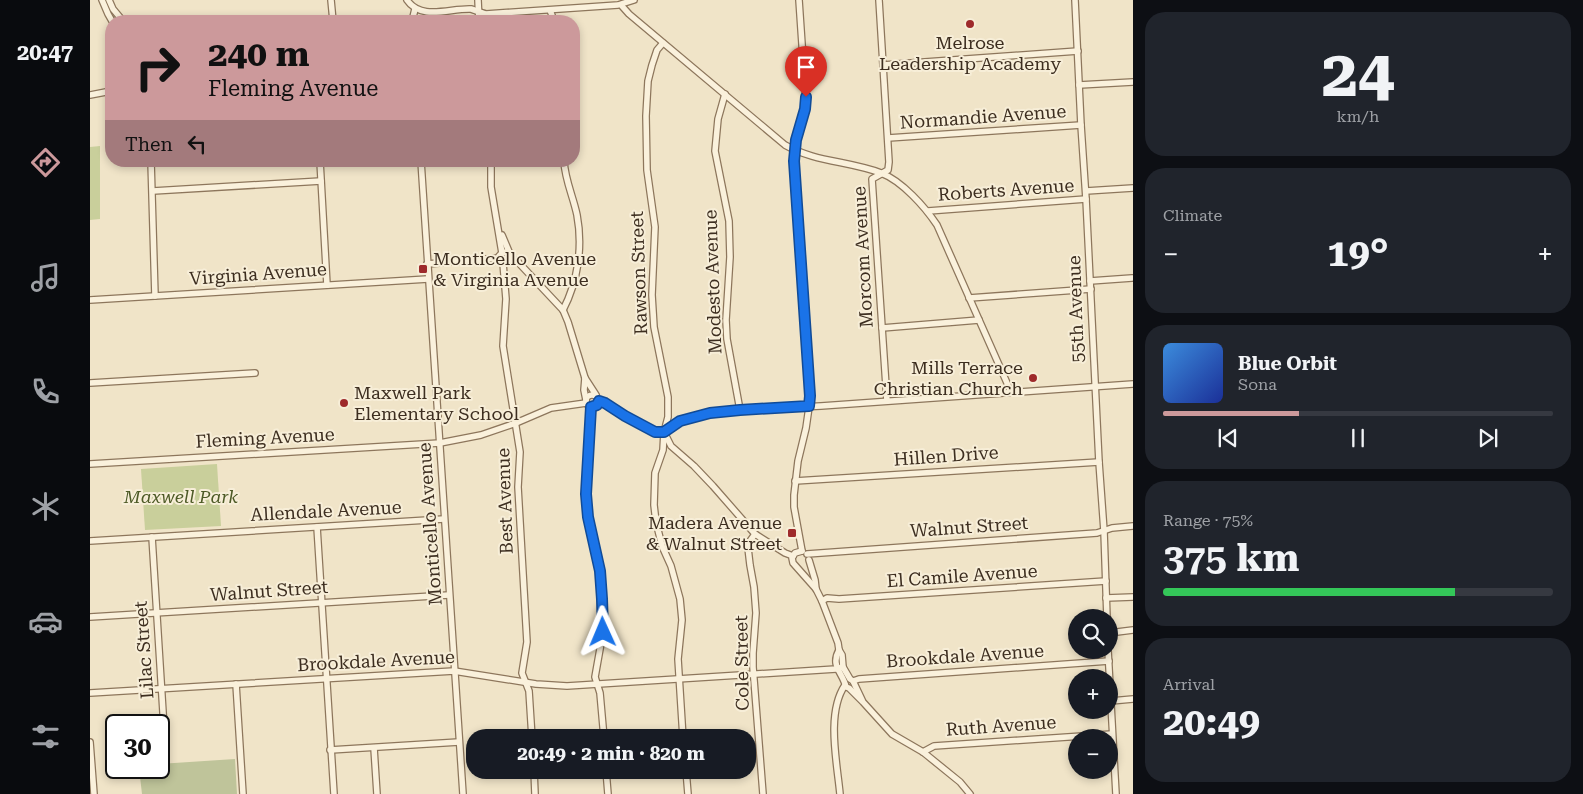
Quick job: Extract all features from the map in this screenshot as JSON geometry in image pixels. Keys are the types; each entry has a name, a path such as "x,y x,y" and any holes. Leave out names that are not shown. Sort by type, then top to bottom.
{"street":[{"path":"102,0 109,15"},
{"path":"109,0 118,15"},
{"path":"331,0 332,15"},
{"path":"407,0 415,9 427,12 472,9 486,14 621,5 634,0"},
{"path":"478,0 478,15"},
{"path":"799,0 806,103 796,140 794,161 810,396 806,428 795,481 794,507 816,589"},
{"name":"Morcom Avenue","path":"879,0 889,162 888,170 872,180 886,401"},
{"name":"55th Avenue","path":"1075,0 1107,609"},
{"path":"621,5 629,14 785,145 803,154 882,173 905,189 928,211 937,225 1011,392"},
{"path":"414,15 415,9"},
{"path":"550,10 552,15"},
{"name":"Rawson Street","path":"663,43 657,50 648,81 646,141 647,170 655,227 652,295 654,328 668,397 668,417 664,432 663,450 656,473 654,505 662,546 671,566 680,598 682,620 678,659 682,729"},
{"path":"883,65 1078,51"},
{"path":"1079,85 1133,82"},
{"path":"90,95 105,92"},
{"name":"Modesto Avenue","path":"725,94 715,136 729,221 730,257 726,320 740,410"},
{"name":"Normandie Avenue","path":"888,138 1081,125"},
{"path":"151,167 155,296"},
{"path":"320,167 327,285"},
{"name":"Monticello Avenue","path":"421,167 463,794"},
{"path":"491,167 494,210 499,229 512,257"},
{"path":"563,310 574,284 580,250 577,214 565,167"},
{"path":"153,192 321,182"},
{"name":"Roberts Avenue","path":"1086,191 1133,188"},
{"name":"Roberts Avenue","path":"928,211 1086,199"},
{"name":"Best Avenue","path":"499,229 506,298 503,346 520,452 518,487 527,642 522,673 529,691 531,729"},
{"path":"501,258 506,252 518,262 563,310 585,378 597,398 597,405 588,403"},
{"path":"427,264 501,258 510,262 512,257"},
{"path":"1090,281 1132,280 1133,271"},
{"name":"Virginia Avenue","path":"90,300 428,279"},
{"path":"969,298 1091,289"},
{"path":"882,328 979,320"},
{"path":"90,383 255,373"},
{"path":"585,378 584,390 588,403"},
{"path":"603,729 600,693 595,677 603,632 600,571 588,517 586,494 588,396 591,394 625,416 655,432 664,432 680,421 710,413 1133,384"},
{"name":"Fleming Avenue","path":"90,464 440,443 481,435 551,408 588,403"},
{"path":"664,432 671,446 694,466 755,534 793,556"},
{"name":"Hillen Drive","path":"795,481 1099,462"},
{"name":"Allendale Avenue","path":"90,541 444,519"},
{"name":"Walnut Street","path":"806,555 1104,531 1112,528 1133,526"},
{"path":"317,527 334,794"},
{"name":"Cole Street","path":"755,534 748,548 756,613 753,653 763,794"},
{"name":"Lilac Street","path":"152,537 163,714"},
{"path":"793,556 795,553 806,555"},
{"path":"798,567 804,567 806,555"},
{"path":"793,556 793,563 816,589 822,601 842,655 839,668 849,684 892,734 923,752 960,782 970,794"},
{"name":"El Camile Avenue","path":"822,601 829,598 839,599 1106,581"},
{"name":"Walnut Street","path":"90,617 449,595"},
{"path":"1106,598 1133,597"},
{"path":"1118,632 1133,630"},
{"path":"1108,661 1109,669"},
{"name":"Brookdale Avenue","path":"849,684 858,679 1108,661"},
{"name":"Brookdale Avenue","path":"90,693 454,671 559,686 679,680 839,668"},
{"path":"236,684 244,794"},
{"path":"840,794 833,723 840,692 849,684"},
{"path":"1118,700 1133,699"},
{"name":"Ruth Avenue","path":"923,752 934,746 1068,737"},
{"path":"90,742 94,794"},
{"path":"330,750 459,742"},
{"path":"374,748 376,794"},
{"path":"534,779 535,794"},
{"path":"607,779 608,794"},
{"path":"687,779 688,794"},
{"path":"1115,779 1116,794"}],"green space":[{"path":"100,146 100,219 90,220 90,147"},
{"name":"Maxwell Park","path":"217,464 221,526 145,530 141,469"},
{"path":"235,759 237,794 142,794 140,779 170,779 170,763"}],"place":[{"name":"Melrose Leadership Academy","path":"970,24"},
{"name":"Monticello Avenue & Virginia Avenue","path":"423,269"},
{"name":"Mills Terrace Christian Church","path":"1033,378"},
{"name":"Maxwell Park Elementary School","path":"344,403"},
{"name":"Madera Avenue & Walnut Street","path":"792,533"}],"route":[{"path":"603,632 600,571 588,517 586,494 591,407 597,405 599,401 605,403 655,432 664,432 680,421 710,413 809,406 810,396 794,161 796,140 805,109 806,97"}]}
